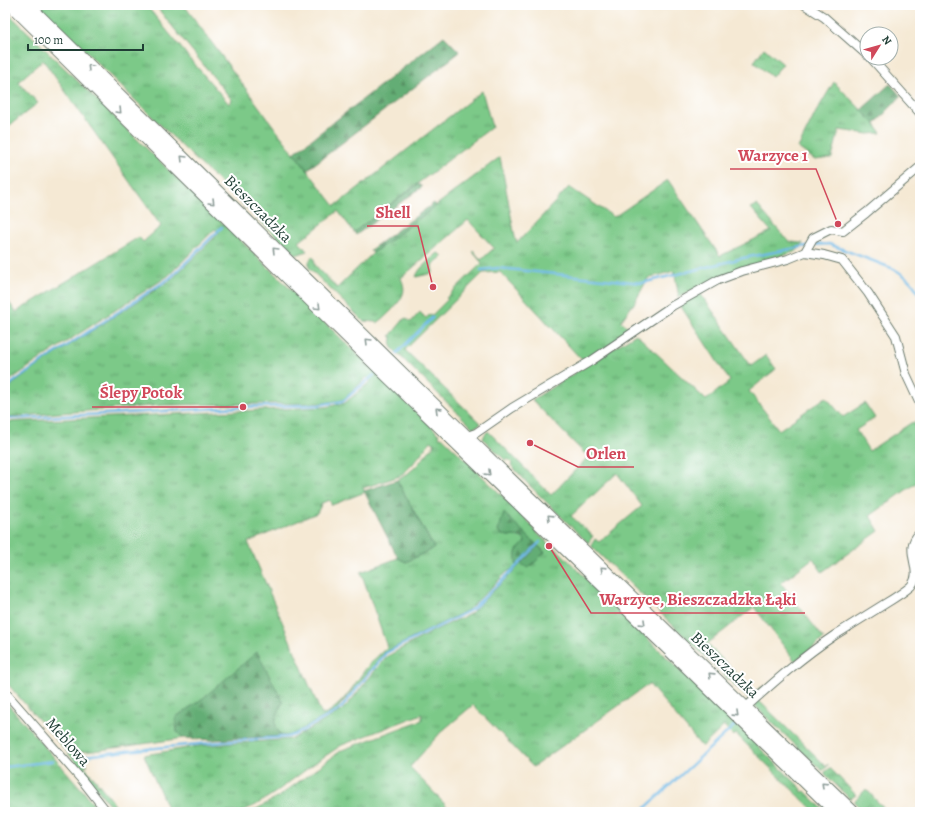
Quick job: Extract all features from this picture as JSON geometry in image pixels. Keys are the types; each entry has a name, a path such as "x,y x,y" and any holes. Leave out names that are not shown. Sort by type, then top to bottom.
{"main road":[{"name":"Bieszczadzka","path":"12,5 446,432 837,812"},
{"name":"Bieszczadzka","path":"27,5 471,437 852,812"}],"street":[{"path":"805,5 824,17 859,48"},
{"path":"878,66 920,113"},
{"path":"446,432 456,436 471,437 512,408 591,361 672,306 718,280 742,271 788,259 805,251 813,238 831,229 843,231 920,167"},
{"path":"805,251 842,260 868,293 896,336 906,374 920,404"},
{"name":"Bieszczadzka","path":"471,437 469,447 476,461"},
{"path":"745,708 791,667 911,586 916,575 912,546 915,538 920,533"},
{"name":"Meblowa","path":"5,692 85,784 107,812"}],"green space":[{"path":"38,5 146,5 229,104 232,100 155,5 184,5 277,131 335,206 482,91 492,127 354,232 338,211 299,242 307,251 296,255 189,153"},
{"path":"5,10 184,185 186,190 190,191 439,434 440,438 442,437 528,521 537,533 547,542 549,547 551,545 561,553 598,590 599,595 602,594 802,789 801,791 805,791 826,812 815,812 736,734 734,736 724,726 702,747 649,684 533,767 473,705 441,732 410,767 452,812 251,812 278,797 342,750 422,720 422,714 342,745 276,792 256,805 240,812 169,812 144,755 199,746 292,739 341,711 386,657 433,631 470,614 521,564 525,566 532,566 545,552 504,514 507,536 519,537 525,541 516,564 517,566 507,572 468,610 385,652 335,711 291,735 282,736 275,723 283,702 202,699 176,717 177,732 184,738 93,751 72,752 88,765 84,766 111,799 119,812 115,812 80,767 5,681 5,422 325,407 345,403 371,381 367,377 343,400 323,403 166,405 5,417 5,393 13,384 45,361 171,280 219,233 215,229 168,276 43,357 9,381 5,386 5,297 16,312 139,237 143,242 161,226 43,60 18,82 38,103 5,129","holes":["431,441 435,444 413,469 397,480 434,548 406,562 398,558 361,572 387,647 367,667 342,701 336,707 322,715 248,542 317,513 322,503 329,500 332,505 365,492 363,488 400,476 412,465"]},
{"path":"444,36 460,52 307,170 294,153"},
{"path":"764,48 783,64 772,77 754,62"},
{"path":"834,82 875,124 881,133 869,134 839,130 832,158 815,160 798,148 816,112"},
{"path":"890,84 901,96 875,124 861,110"},
{"path":"500,157 517,243 569,187 614,217 668,180 720,256 771,231 751,208 757,205 787,240 791,242 803,243 799,249 794,252 721,276 679,297 674,271 648,278 635,302 621,321 631,330 589,359 584,360 581,359 500,272 483,273 405,350 481,424 473,428 394,350 391,346 392,337 390,336 405,318 411,322 420,312 426,318 430,314 432,315 448,299 446,298 482,263 472,251 473,250 481,260 494,248 468,220 401,278 404,288 402,297 392,310 377,323 363,321 309,268 309,262 312,256 314,258 315,265 337,288 373,253"},
{"path":"418,184 422,187 356,235 354,232"},
{"path":"434,203 436,206 373,253 370,250"},
{"path":"438,253 443,256 432,265 433,273 416,277 422,267"},
{"path":"700,293 751,366 766,355 776,369 749,391 779,430 826,397 843,417 865,403 875,418 856,430 869,451 911,423 920,421 920,480 870,516 879,531 822,572 813,558 781,583 824,639 795,661 754,607 707,644 755,692 761,687 762,689 749,699 592,547 595,539 599,542 642,506 617,473 571,516 593,536 588,543 530,486 511,465 512,463 508,459 506,461 483,439 488,431 551,495 588,457 532,400 636,334 706,400 730,381 680,305"},
{"path":"397,480 434,548 406,562 398,558 364,491"},
{"path":"504,513 536,544 517,566 516,553 525,541 522,537 501,535 498,531"},
{"path":"538,546 545,552 528,568 521,564"},
{"path":"257,652 283,702 275,723 282,736 211,740 184,738 177,732 176,717 202,699"},
{"path":"757,699 826,766 828,764 823,770 821,770 757,708 754,703"},
{"path":"5,701 84,792 99,812 5,812"},
{"path":"830,768 856,795 850,799 825,774 825,772"},
{"path":"866,789 887,812 864,812 854,802"}],"waterway":[{"path":"5,391 12,383 45,360 170,278 222,227"},
{"path":"812,245 829,244 894,269 909,280 920,296"},
{"path":"481,270 498,268 642,283 743,258 807,246"},
{"path":"397,353 433,317"},
{"path":"5,419 243,407 319,405 343,401 374,375"},
{"path":"76,757 287,737 294,735 336,712 342,707 386,653 471,610 540,542"},
{"path":"641,812 735,725"},
{"path":"5,767 53,761"}],"place":[{"name":"Warzyce 1","path":"838,224"},
{"name":"Shell","path":"433,287"},
{"name":"Ślepy Potok","path":"243,407"},
{"name":"Orlen","path":"530,443"},
{"name":"Warzyce, Bieszczadzka Łąki","path":"549,546"}]}
